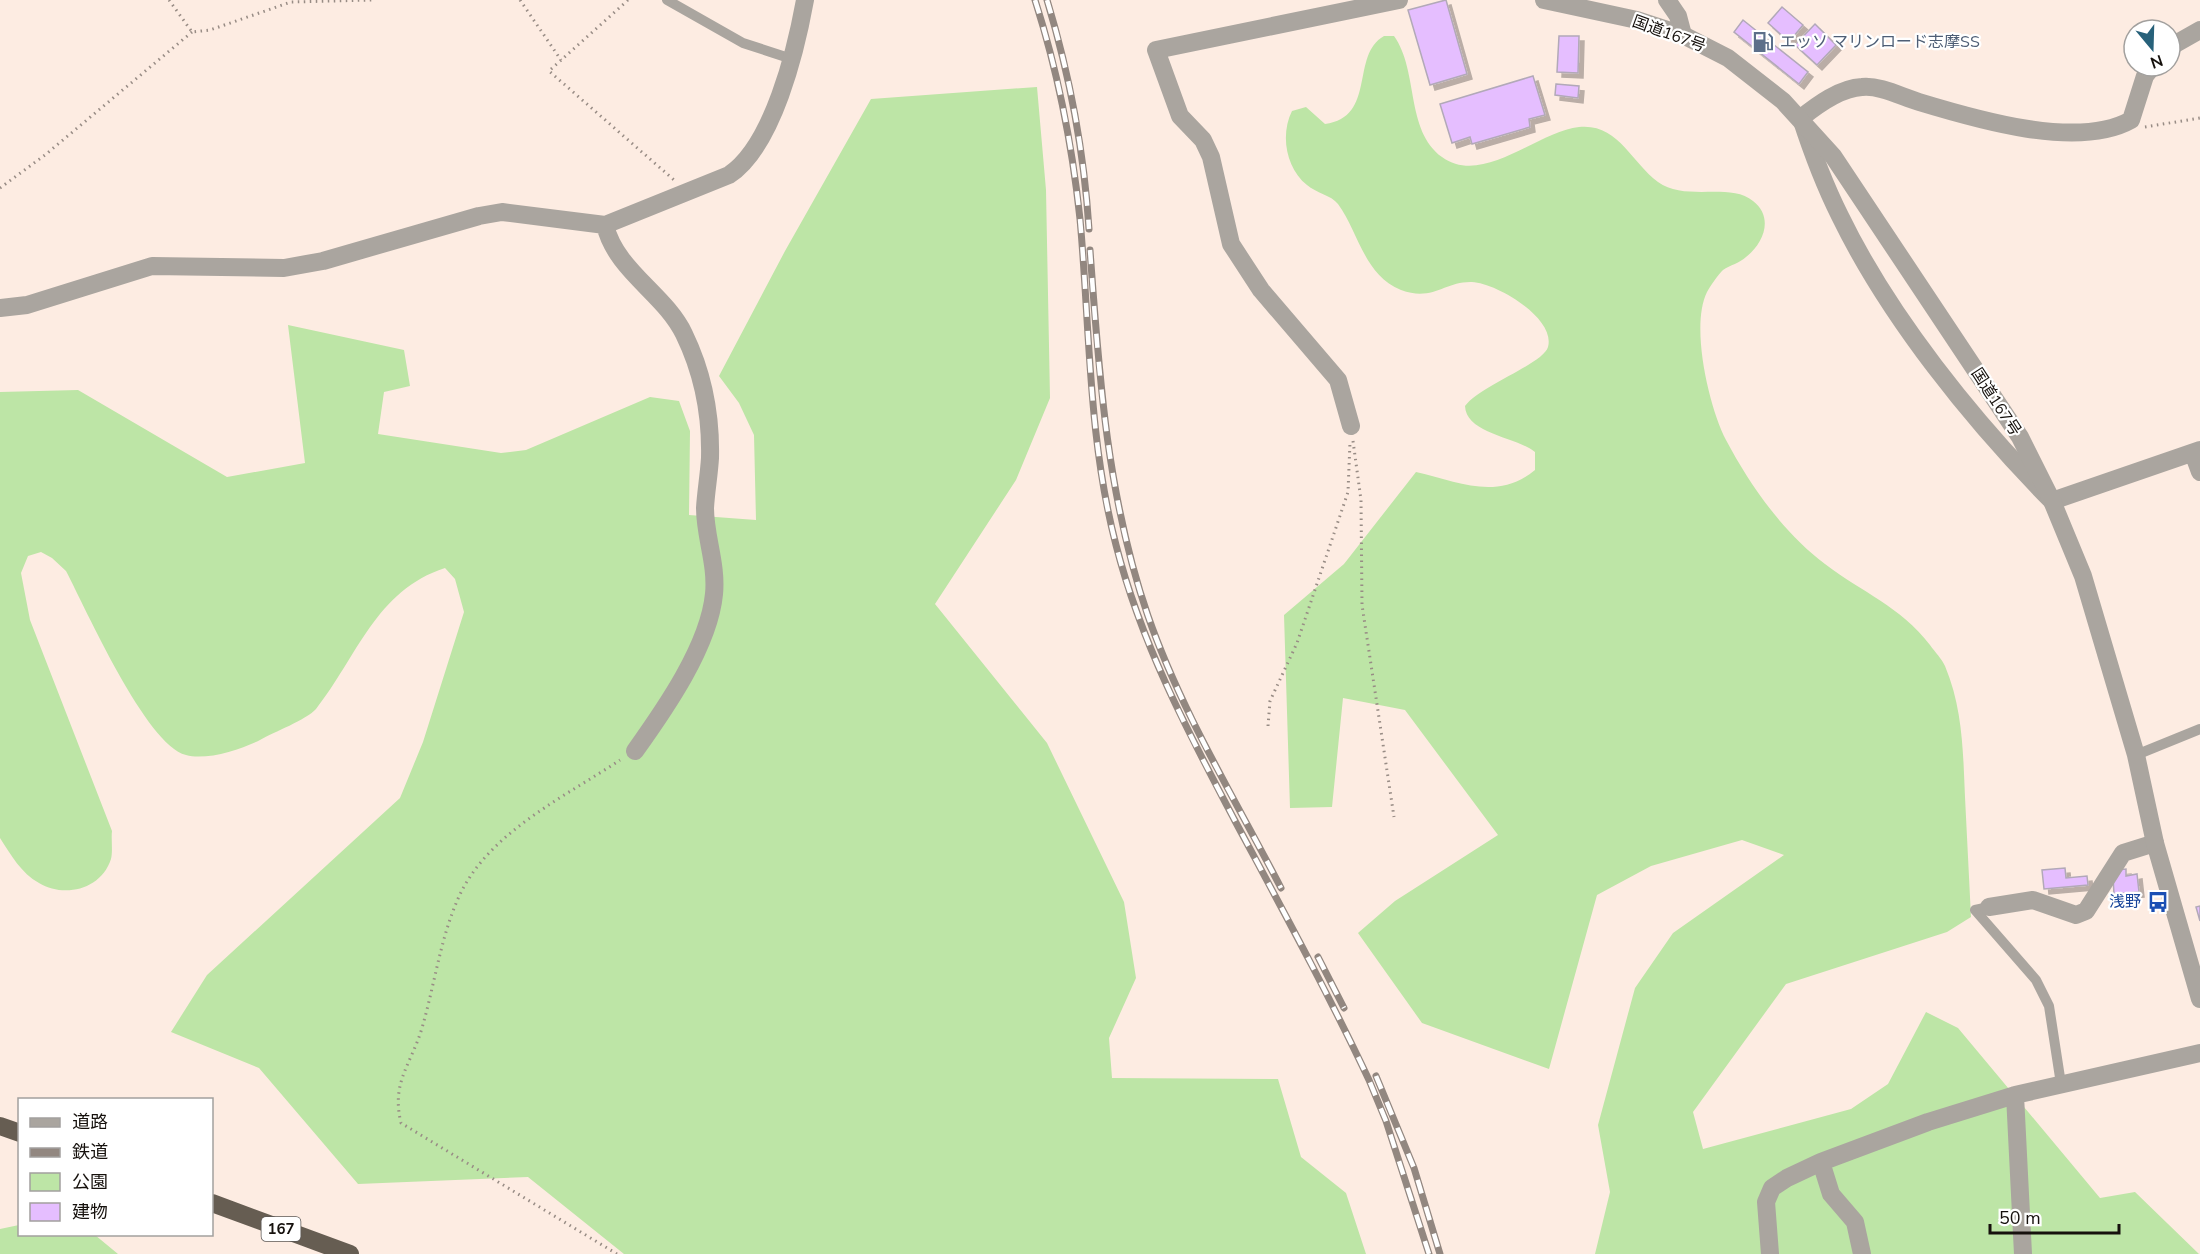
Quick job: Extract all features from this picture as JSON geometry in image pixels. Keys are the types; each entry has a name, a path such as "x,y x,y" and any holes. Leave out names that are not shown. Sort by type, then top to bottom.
{"highway":[{"path":"0,1125 18,1132"},
{"name":"167","path":"213,1203 350,1254"}],"street":[{"path":"0,308 27,305 152,266 258,268 294,266 323,261 468,219 502,212 605,225 729,175 742,164 782,93 806,0"},
{"path":"1351,426 1338,380 1261,290 1232,244 1210,157 1203,140 1180,116 1156,50 1399,0"},
{"name":"国道167号","path":"1544,0 1636,20 1683,35 1728,58 1768,88 1801,118 1833,156 2020,437 2052,501 2083,576 2136,755 2155,843 2200,999"},
{"path":"1667,0 1678,16 1683,35"},
{"path":"2182,40 2200,30"},
{"path":"2144,78 2131,120 2120,126 2056,133 1974,118 1861,87 1816,105 1801,118 1818,169 1840,218 1884,292 1930,358 2005,453 2052,501 2196,452 2200,472"},
{"path":"605,225 614,249 672,314 684,333 707,404 710,458 705,508 713,554 714,594 707,623 690,660 660,715 635,751"},
{"path":"1989,907 2033,900 2076,915 2086,911 2123,853 2155,843"},
{"path":"1770,1254 1766,1202 1772,1188 1787,1178 1821,1162 1928,1122 2015,1095 2200,1053"},
{"path":"2015,1095 2023,1254"},
{"path":"1821,1162 1831,1194 1854,1222 1862,1254"}],"lane":[{"path":"667,0 743,43 792,58"},
{"path":"2136,755 2200,729"},
{"path":"1989,907 1975,910 2036,980 2049,1006 2061,1084"}],"path":[{"path":"169,0 192,32"},
{"path":"0,188 45,155 192,32 210,30 291,2 372,0"},
{"path":"520,0 561,60"},
{"path":"628,0 549,71 689,192"},
{"path":"2120,126 2133,128 2200,118"},
{"path":"1268,726 1270,701 1297,643 1348,492 1351,426"},
{"path":"1351,426 1361,500 1362,605 1394,817"},
{"path":"617,1254 401,1123 398,1108 398,1085 421,1030 457,900 480,863 510,834 635,751"}],"green space":[{"path":"1384,36 1394,36 1402,50 1422,132 1430,145 1442,157 1458,164 1475,166 1511,155 1563,131 1592,127 1614,137 1648,174 1669,188 1681,191 1732,193 1753,201 1759,207 1765,222 1758,245 1744,259 1721,272 1707,292 1702,307 1700,325 1704,366 1713,408 1720,426 1746,475 1769,508 1795,538 1825,564 1906,620 1940,658 1951,682 1959,714 1963,747 1971,917 1947,932 1786,984 1693,1112 1703,1149 1851,1109 1888,1084 1926,1012 1958,1028 2100,1198 2135,1192 2199,1254 1595,1254 1610,1192 1598,1125 1635,988 1673,933 1784,855 1742,840 1651,866 1597,895 1549,1069 1422,1023 1358,933 1395,901 1498,835 1405,710 1343,698 1332,807 1290,808 1284,615 1344,564 1416,472 1463,484 1492,487 1506,485 1535,470 1535,452 1483,429 1474,423 1465,406 1484,390 1544,354 1548,347 1548,336 1534,314 1509,295 1495,288 1472,282 1422,294 1401,290 1389,283 1370,264 1338,204 1307,185 1294,170 1287,151 1286,140 1288,120 1292,111 1306,107 1325,124 1341,119 1351,110 1358,98 1368,57 1374,45"},
{"path":"1037,87 1046,190 1050,398 1016,480 935,604 1047,743 1124,902 1136,978 1109,1038 1112,1078 1278,1079 1301,1157 1346,1193 1366,1254 624,1254 528,1177 358,1184 259,1068 171,1032 207,975 400,798 423,742 464,612 455,579 445,568 421,578 402,592 370,627 330,689 311,713 244,747 213,755 194,756 186,755 170,746 153,727 118,673 66,571 52,558 41,552 28,556 21,573 30,620 112,831 111,859 99,878 81,888 59,890 49,888 27,874 0,838 0,392 78,390 227,477 305,463 288,325 404,350 410,386 384,392 378,434 501,453 526,450 650,397 679,401 690,431 689,515 756,520 754,435 739,403 719,376 785,251 871,99"},
{"path":"18,1225 18,1236 96,1236 118,1254 0,1254 0,1229"}],"building":[{"path":"1446,0 1467,74 1430,85 1408,10"},
{"path":"1782,7 1803,25 1789,42 1768,23"},
{"path":"1743,20 1808,72 1799,84 1734,32"},
{"path":"1815,24 1836,45 1817,65 1795,45"},
{"path":"1559,36 1579,36 1578,73 1557,72"},
{"path":"1533,76 1545,115 1529,119 1530,127 1472,144 1470,137 1452,143 1440,104"},
{"path":"1556,84 1579,86 1578,98 1555,95"},
{"path":"2065,868 2066,878 2087,876 2088,885 2044,889 2042,870"},
{"path":"2126,869 2126,876 2137,874 2139,892 2114,894 2113,877 2117,870"},
{"path":"2200,906 2200,921 2196,907"}],"railway":[{"path":"1035,0 1057,81 1073,163 1080,219 1091,383 1100,464 1107,505 1126,581 1152,651 1183,719 1369,1080 1386,1121 1429,1254"},
{"path":"1047,0 1063,57 1075,114 1084,171 1089,229"},
{"path":"1090,250 1107,435 1114,481 1134,571 1148,616 1176,686 1281,888"},
{"path":"1318,957 1344,1008"},
{"path":"1376,1076 1414,1168 1440,1254"}],"place":[{"name":"エッソ マリンロード志摩SS","path":"1763,42"},
{"name":"浅野","path":"2158,902"}]}
